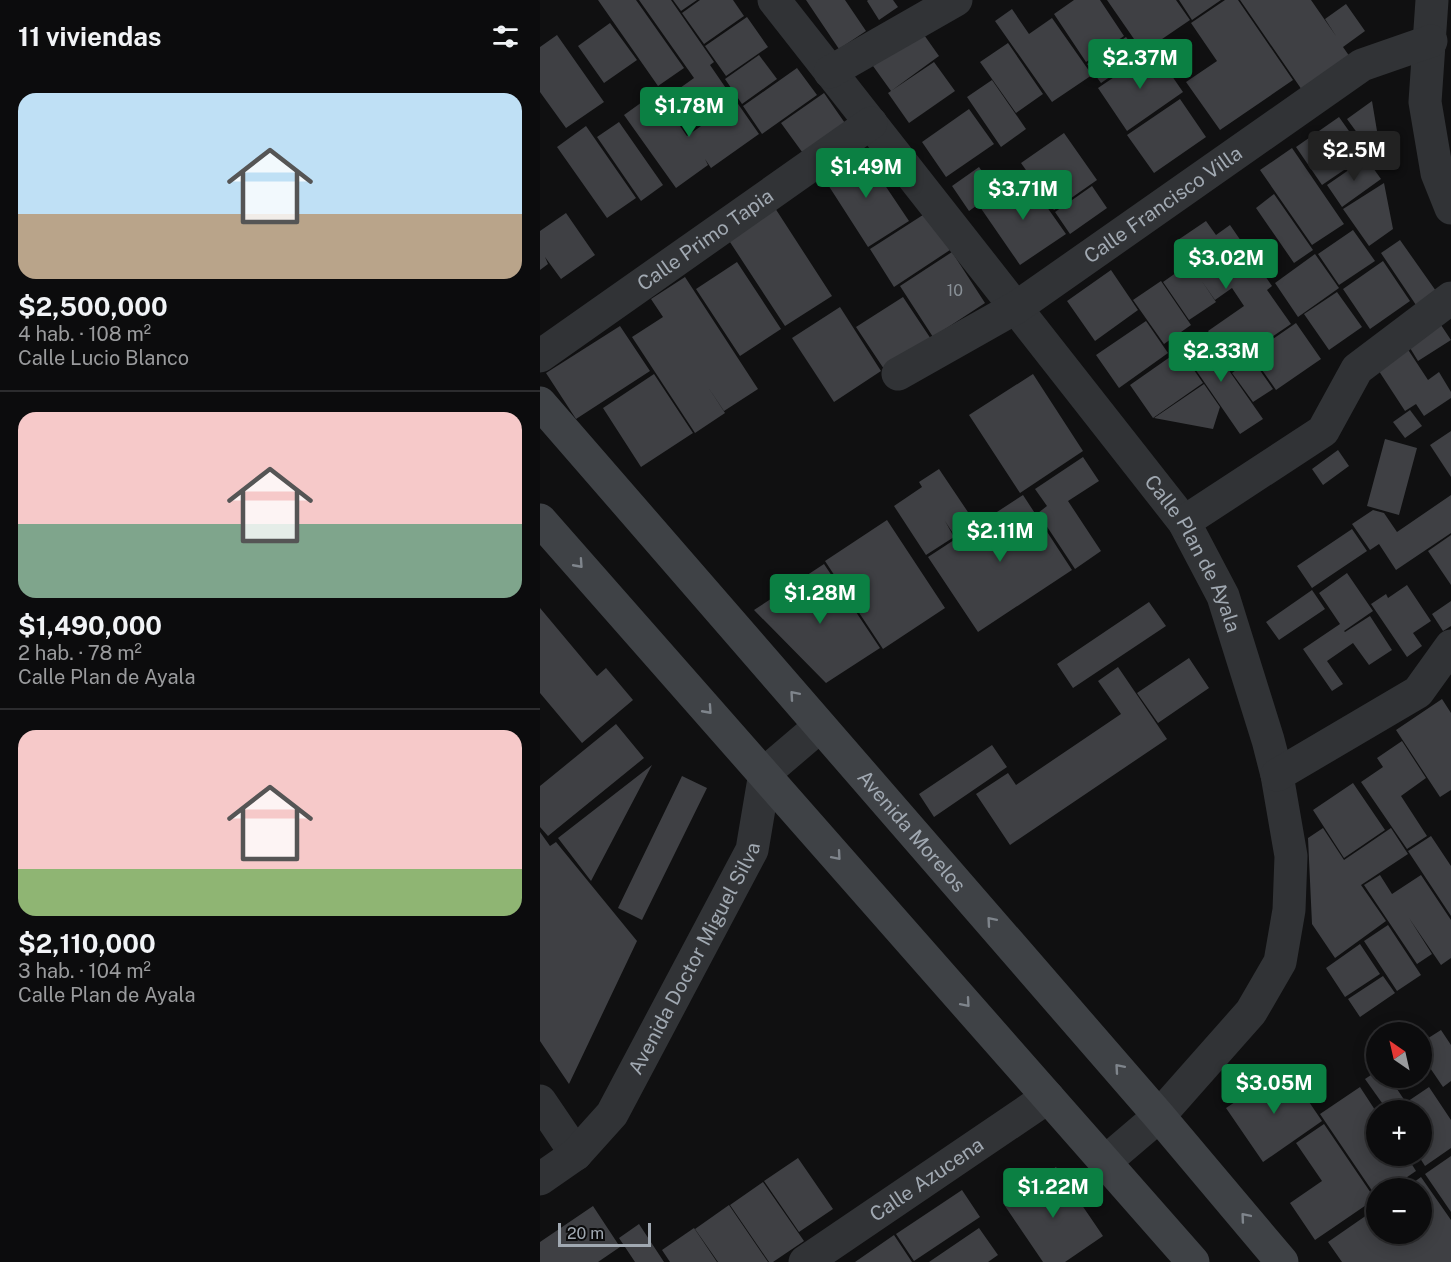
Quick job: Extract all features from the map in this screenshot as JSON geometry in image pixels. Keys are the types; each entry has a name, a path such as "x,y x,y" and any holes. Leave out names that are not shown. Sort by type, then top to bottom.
{"main road":[{"name":"Avenida Morelos","path":"540,403 1159,1116 1282,1262"},
{"path":"540,520 1105,1162 1181,1258"}],"street":[{"name":"Calle Plan de Ayala","path":"774,0 1184,522 1223,596 1277,775 1291,856 1289,910 1280,962 1251,1012 1159,1116 1105,1162"},
{"path":"830,72 956,0"},
{"path":"1432,0 1431,41 1425,102 1437,173 1451,208"},
{"name":"Calle Francisco Villa","path":"898,374 1017,307 1362,65 1431,41"},
{"name":"Calle Primo Tapia","path":"540,356 871,123"},
{"path":"1184,522 1323,431 1357,369 1451,298"},
{"path":"1277,775 1418,692 1451,646"},
{"path":"765,773 820,726"},
{"name":"Avenida Doctor Miguel Silva","path":"540,1179 576,1154 612,1114 752,850 765,773"},
{"name":"Calle Azucena","path":"805,1262 1048,1097"},
{"path":"540,1101 576,1154"}],"building":[{"path":"598,0 636,0 684,68 658,86"},
{"path":"639,0 671,0 714,62 710,65 734,100 703,122 680,88 694,78"},
{"path":"673,0 697,0 681,11"},
{"path":"700,0 733,0 744,16 704,44 682,13"},
{"path":"806,0 845,0 866,31 839,49"},
{"path":"868,0 893,0 898,7 879,20"},
{"path":"1074,0 1100,0 1124,36 1086,62 1054,14"},
{"path":"1107,0 1176,0 1190,20 1143,52"},
{"path":"1179,0 1221,0 1192,20"},
{"path":"1225,0 1238,0 1293,80 1220,130 1186,82 1217,61 1191,23"},
{"path":"1240,0 1311,0 1336,36 1325,19 1346,4 1365,31 1343,47 1350,57 1302,90"},
{"path":"1012,9 1029,34 1052,18 1092,75 1052,102 995,21"},
{"path":"747,17 768,47 726,76 705,46"},
{"path":"610,23 637,60 604,83 578,46"},
{"path":"922,32 939,56 891,91 873,66"},
{"path":"557,35 604,102 566,128 540,92 540,47"},
{"path":"1126,37 1140,56 1101,83 1087,64"},
{"path":"1008,43 1043,94 1016,113 980,62"},
{"path":"1154,50 1183,92 1127,131 1098,88"},
{"path":"759,55 777,79 742,104 725,79"},
{"path":"934,62 955,91 909,123 888,93"},
{"path":"797,68 817,95 762,134 743,106"},
{"path":"992,80 1026,129 1001,147 967,97"},
{"path":"656,92 687,136 736,101 759,134 711,168 705,159 708,165 676,188 624,115"},
{"path":"824,93 847,126 805,156 781,123"},
{"path":"1180,99 1206,137 1154,173 1127,135"},
{"path":"1372,101 1378,137 1366,145 1347,119"},
{"path":"969,109 994,144 946,177 922,142"},
{"path":"1339,117 1366,155 1322,185 1296,147"},
{"path":"619,122 663,185 641,201 597,137"},
{"path":"586,126 636,198 607,218 557,147"},
{"path":"1064,133 1097,180 1054,210 1021,163"},
{"path":"1292,148 1344,224 1312,245 1260,170"},
{"path":"862,151 909,221 868,247 823,177"},
{"path":"1366,158 1381,179 1342,207 1327,185"},
{"path":"979,167 996,192 969,211 952,186"},
{"path":"1025,176 1066,234 1020,265 980,207"},
{"path":"1384,183 1393,229 1369,246 1343,209"},
{"path":"1092,186 1107,208 1070,234 1055,212"},
{"path":"1274,194 1313,250 1294,263 1256,208"},
{"path":"775,208 832,296 785,326 728,239"},
{"path":"566,213 595,255 561,279 545,257 548,264 540,270 540,231"},
{"path":"926,213 950,250 894,287 870,249"},
{"path":"1206,221 1216,235 1230,225 1272,286 1267,290 1291,324 1231,365 1208,331 1244,306 1232,288 1215,300 1201,280 1216,302 1189,320 1163,282 1190,263 1175,242"},
{"path":"1353,230 1375,261 1339,285 1318,254"},
{"path":"1400,240 1436,291 1416,305 1381,253"},
{"path":"952,252 985,303 933,337 900,286"},
{"path":"1315,254 1339,288 1298,317 1275,283"},
{"path":"1383,261 1410,301 1370,329 1343,289"},
{"path":"737,262 781,329 740,356 696,289"},
{"path":"1111,270 1138,310 1095,341 1067,301"},
{"path":"685,277 758,389 724,411 708,387 725,413 695,433 632,337 663,317 651,299"},
{"path":"1161,281 1191,325 1164,344 1133,300"},
{"path":"1337,292 1362,327 1329,350 1304,314"},
{"path":"903,297 931,339 884,369 856,327"},
{"path":"840,307 881,371 834,402 792,338"},
{"path":"1146,321 1168,353 1119,388 1096,355"},
{"path":"1439,322 1451,340 1418,361 1407,343"},
{"path":"1296,323 1321,359 1276,390 1251,354"},
{"path":"620,326 650,371 576,419 546,373"},
{"path":"1202,332 1263,419 1240,434 1180,347"},
{"path":"1405,345 1428,380 1439,372 1451,392 1451,398 1424,416 1416,404 1405,411 1375,365"},
{"path":"1180,350 1203,383 1153,418 1130,385"},
{"path":"1252,359 1273,389 1253,402 1232,373"},
{"path":"654,374 693,433 641,467 603,408"},
{"path":"1033,374 1083,451 1020,493 969,415"},
{"path":"1204,384 1220,407 1213,429 1154,418"},
{"path":"1410,410 1422,426 1405,438 1393,422"},
{"path":"1451,431 1451,477 1430,445"},
{"path":"1385,439 1417,448 1399,515 1367,506"},
{"path":"1338,450 1349,466 1323,485 1312,469"},
{"path":"1083,457 1099,481 1068,501 1101,551 1075,569 1038,513 1047,506 1035,489"},
{"path":"939,469 976,524 956,538 945,521 954,537 926,555 894,506 922,487 919,482"},
{"path":"1023,495 1072,570 978,632 928,557"},
{"path":"1451,495 1451,533 1396,570 1379,544 1370,550 1352,524 1373,510 1384,513 1397,532"},
{"path":"887,520 945,608 883,649 825,561"},
{"path":"1352,529 1367,551 1312,588 1297,566"},
{"path":"1451,535 1451,585 1428,551"},
{"path":"824,564 880,648 826,683 754,610"},
{"path":"1347,573 1373,611 1344,631 1370,616 1392,650 1369,665 1353,643 1327,661 1343,684 1332,691 1303,649 1340,624 1319,593"},
{"path":"1407,585 1431,621 1413,633 1422,646 1407,657 1371,604 1386,594 1388,598"},
{"path":"1312,590 1325,609 1279,640 1266,622"},
{"path":"1451,601 1451,626 1443,631 1432,614"},
{"path":"1149,602 1166,626 1073,688 1057,664"},
{"path":"540,608 597,676 606,668 633,700 582,743 540,693"},
{"path":"1189,658 1209,688 1158,723 1137,693"},
{"path":"1118,667 1167,739 1010,845 976,794 1008,773 1016,785 1121,714 1098,681"},
{"path":"1442,699 1451,713 1451,790 1440,797 1396,730"},
{"path":"616,724 644,758 548,836 540,827 540,786"},
{"path":"1402,741 1426,778 1401,796 1427,836 1407,849 1361,782 1383,767 1377,758"},
{"path":"992,745 1007,767 934,817 919,794"},
{"path":"652,765 591,881 558,838"},
{"path":"682,776 707,788 642,920 618,908"},
{"path":"1353,783 1385,830 1344,858 1313,810"},
{"path":"1323,828 1344,860 1391,828 1408,854 1361,885 1386,921 1335,958 1312,924 1308,838"},
{"path":"540,832 550,846 556,842 637,941 569,1084 540,1041"},
{"path":"1431,836 1451,866 1451,916 1408,851"},
{"path":"1380,875 1392,894 1421,875 1451,920 1451,958 1441,965 1409,918 1432,954 1417,964 1364,885"},
{"path":"1388,925 1421,975 1397,991 1364,941"},
{"path":"1360,944 1380,974 1345,997 1326,968"},
{"path":"1383,976 1395,993 1360,1017 1348,999"},
{"path":"1441,1030 1451,1045 1451,1081 1443,1087 1432,1071 1432,1036"},
{"path":"1286,1068 1322,1121 1263,1162 1226,1108"},
{"path":"1360,1087 1368,1100 1366,1100 1366,1166 1413,1166 1416,1171 1406,1178 1366,1178 1366,1182 1320,1114"},
{"path":"1371,1088 1396,1088 1404,1100 1380,1100"},
{"path":"1430,1088 1451,1120 1451,1148 1432,1161 1432,1100 1410,1100"},
{"path":"1324,1124 1366,1186 1366,1205 1315,1240 1290,1203 1322,1181 1296,1143"},
{"path":"1451,1156 1451,1212 1432,1184 1432,1178 1428,1178 1425,1174"},
{"path":"798,1158 833,1209 799,1232 764,1181"},
{"path":"1056,1167 1103,1236 1065,1262 1043,1262 1003,1203"},
{"path":"763,1182 804,1241 773,1262 769,1262 730,1205"},
{"path":"962,1190 980,1217 914,1261 896,1234"},
{"path":"1432,1193 1451,1220 1451,1262 1342,1262 1328,1242 1366,1216 1366,1244 1432,1244"},
{"path":"729,1205 768,1262 718,1262 695,1229"},
{"path":"593,1206 620,1247 598,1262 540,1262 540,1242"},
{"path":"639,1224 664,1262 635,1262 619,1238"},
{"path":"694,1228 717,1262 670,1262 662,1250"},
{"path":"979,1228 998,1255 988,1262 929,1262"},
{"path":"894,1235 912,1262 855,1262"}]}
